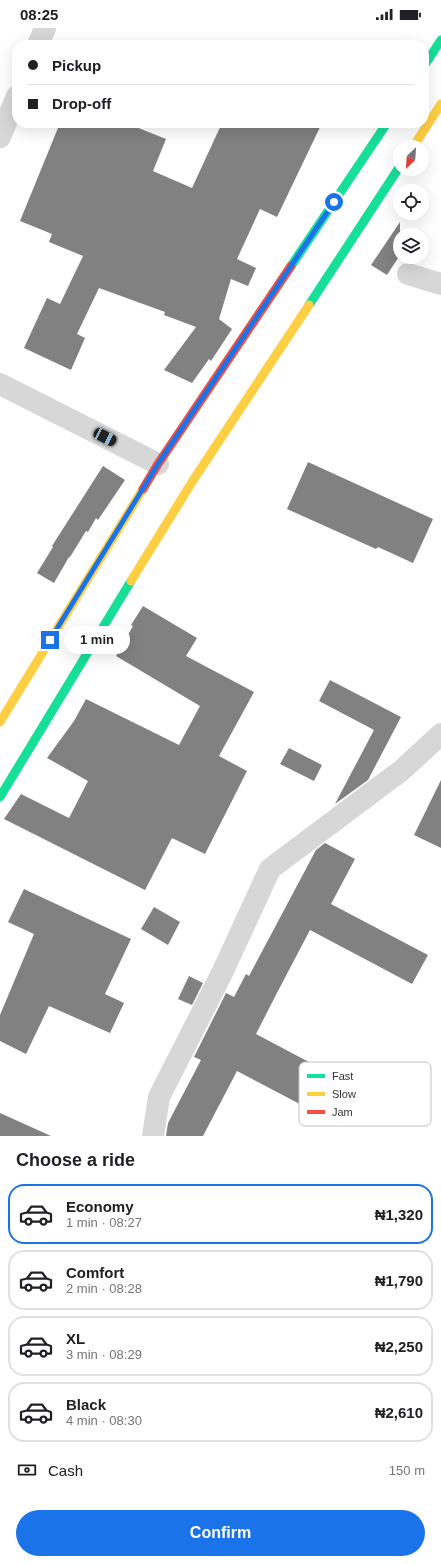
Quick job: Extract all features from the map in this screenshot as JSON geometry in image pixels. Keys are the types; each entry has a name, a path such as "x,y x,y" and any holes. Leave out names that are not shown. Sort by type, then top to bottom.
{"main road":[{"path":"429,58 441,40"},
{"path":"429,122 441,104"},
{"path":"0,722 158,464 384,128"},
{"path":"417,140 425,128"},
{"path":"0,797 192,482 393,176"}],"street":[{"path":"40,40 45,28"},
{"path":"0,137 12,108"},
{"path":"408,274 441,284"},
{"path":"0,384 158,464"},
{"path":"153,1136 159,1097 222,973 270,869 402,770 441,734"}],"building":[{"path":"58,128 138,128 166,139 153,171 192,188 220,128 320,128 277,217 260,209 237,259 256,268 248,286 231,279 219,319 232,329 211,361 209,359 192,383 164,370 196,327 164,315 165,312 99,288 77,334 85,338 71,370 24,348 47,298 60,304 83,256 49,242 52,234 20,221"},
{"path":"400,222 400,228 396,228"},
{"path":"393,232 394,264 387,275 371,265"},
{"path":"308,462 433,519 413,563 378,547 376,549 287,509"},
{"path":"103,466 125,480 98,520 96,518 88,532 86,531 54,583 37,573 53,547 52,546"},
{"path":"143,606 197,638 186,656 254,692 219,756 247,771 205,854 172,838 145,890 4,819 21,794 69,818 88,781 47,758 74,721 86,699 179,745 200,706 116,656 133,626 131,625"},
{"path":"330,680 401,717 368,780 335,804 374,730 319,701"},
{"path":"289,748 322,765 314,781 280,764"},
{"path":"441,780 441,848 414,835"},
{"path":"325,843 355,859 331,904 428,955 412,984 310,930 256,1034 309,1062 299,1062 299,1104 237,1071 203,1136 166,1136 168,1123 201,1060 194,1057 226,993 234,997 246,974 249,976 316,850"},
{"path":"24,889 131,939 105,994 124,1003 110,1033 49,1006 26,1054 0,1041 0,1015 34,934 8,922"},
{"path":"154,907 180,922 168,945 141,929"},
{"path":"189,976 203,983 192,1005 178,999"},
{"path":"0,1113 51,1136 0,1136"}],"traffic: fast":[{"path":"429,58 441,40"},
{"path":"291,266 384,128"},
{"path":"309,305 393,176"},
{"path":"0,797 131,581"}],"traffic: slow":[{"path":"429,122 441,104"},
{"path":"418,140 425,128"},
{"path":"131,581 192,482 309,305"},
{"path":"0,722 143,489"}],"traffic: jam":[{"path":"143,489 158,464 291,266"}],"route":[{"path":"50,640 158,464 334,202"}]}
